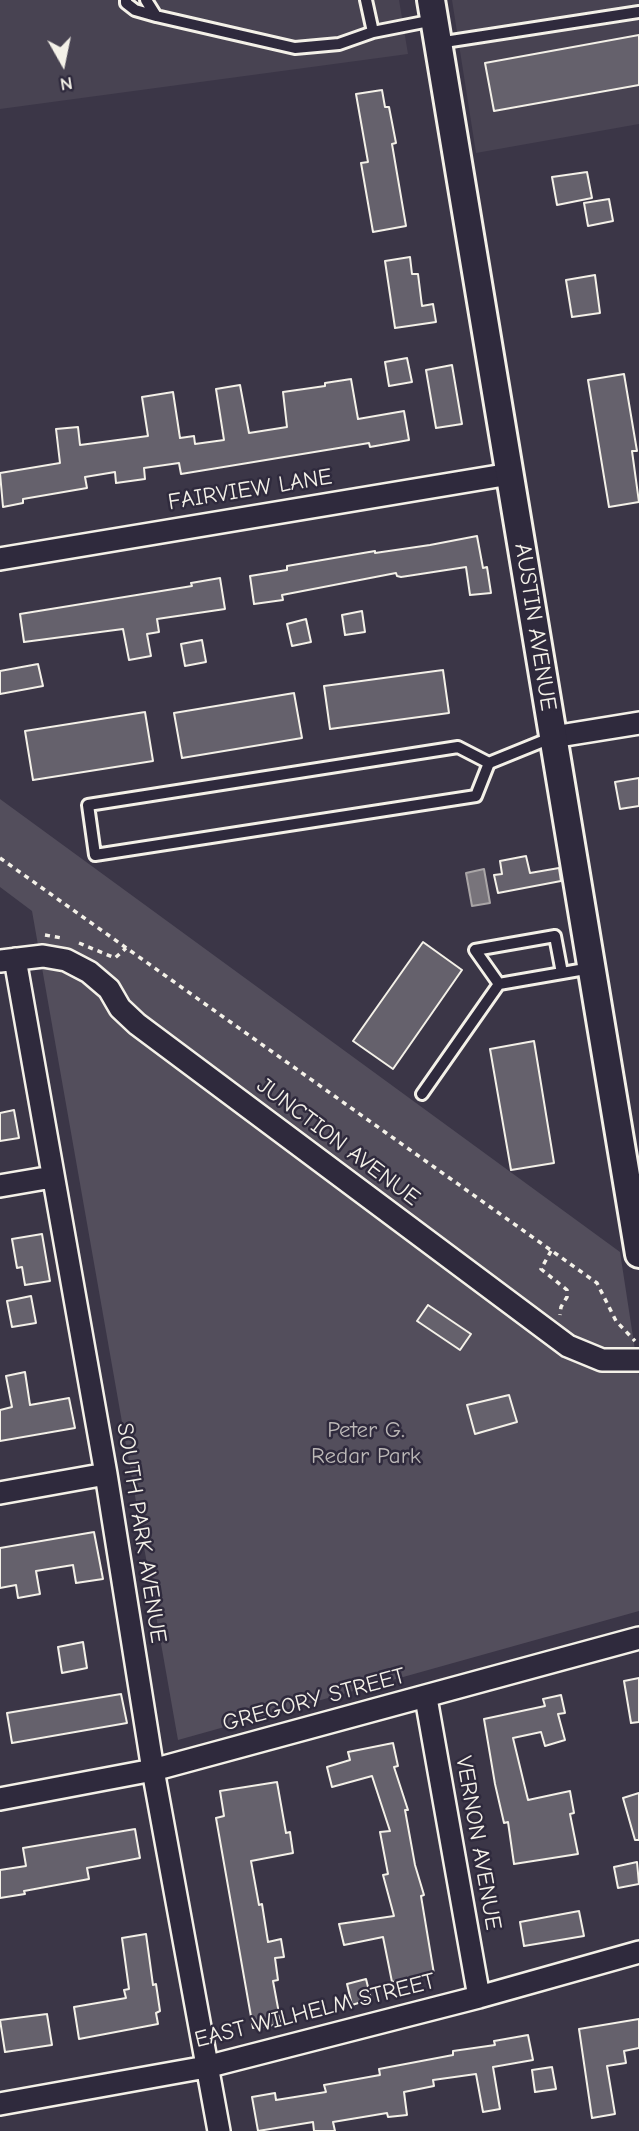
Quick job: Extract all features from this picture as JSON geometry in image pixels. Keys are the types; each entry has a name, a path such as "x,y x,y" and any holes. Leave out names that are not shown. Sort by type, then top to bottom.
{"street":[{"name":"AUSTIN AVENUE","path":"434,21 639,1254"},
{"name":"FAIRVIEW LANE","path":"0,559 510,474"},
{"path":"553,737 639,723"},
{"name":"JUNCTION AVENUE","path":"8,960 43,956 66,960 89,972 109,989 120,1008 137,1024 568,1346 602,1360 638,1360"},
{"name":"SOUTH PARK AVENUE","path":"8,960 52,1177 106,1474 153,1770 219,2131"},
{"path":"0,1186 52,1177"},
{"path":"0,1493 106,1474"},
{"name":"GREGORY STREET","path":"0,1799 153,1770 639,1639"},
{"name":"VERNON AVENUE","path":"426,1698 479,1997"},
{"name":"EAST WILHELM STREET","path":"0,2104 206,2067 479,1997 639,1952"}],"lane":[{"path":"126,0 126,4 135,10 156,16 295,48 340,44 373,32 434,21 639,12"},
{"path":"146,0 156,16"},
{"path":"366,0 373,32"},
{"path":"489,764 458,747 88,805 95,855 476,796 489,764 553,737"},
{"path":"499,984 475,950 555,936 562,972"},
{"path":"422,1094 499,984 591,968"}],"path":[{"path":"0,859 597,1283 616,1321 635,1340 638,1360"},
{"path":"551,1251 541,1269 567,1290 567,1297 561,1307 557,1338"}],"shaded area":[{"path":"0,0 399,0 408,54 0,109"},
{"path":"452,0 639,0 639,124 476,153"},
{"path":"484,869 490,903 472,906 466,873"}],"green space":[{"name":"Peter G. Redar Park","path":"0,799 620,1252 639,1376 639,1611 178,1740 32,911 0,887"}],"building":[{"path":"639,35 639,85 494,111 485,63"},
{"path":"382,90 385,107 389,107 396,143 392,144 406,226 373,232 361,163 368,162 356,94"},
{"path":"587,172 592,198 557,205 552,177"},
{"path":"609,199 613,221 588,226 584,203"},
{"path":"410,257 412,274 418,274 422,306 433,304 436,322 395,328 385,261"},
{"path":"595,275 600,313 572,317 566,280"},
{"path":"407,358 412,382 389,386 385,362"},
{"path":"452,365 462,424 436,428 426,370"},
{"path":"624,374 637,451 632,451 639,502 609,507 588,380"},
{"path":"351,379 358,419 404,411 409,440 370,447 369,443 181,474 179,463 144,468 145,479 116,483 115,472 85,477 87,488 23,499 23,503 3,507 0,473 60,463 56,429 78,427 80,445 148,436 142,397 173,392 180,438 194,436 195,444 224,440 216,389 240,385 249,433 287,427 283,392"},
{"path":"477,536 483,568 487,567 491,593 470,595 466,567 401,577 396,573 282,595 283,600 254,604 250,576 287,570 287,566"},
{"path":"220,578 225,609 157,619 159,632 147,634 151,656 129,660 123,629 24,642 20,614 192,586 191,583"},
{"path":"362,611 365,632 345,635 342,615"},
{"path":"306,619 311,642 292,646 287,624"},
{"path":"202,640 206,662 185,666 181,644"},
{"path":"38,664 43,686 0,694 0,671"},
{"path":"443,670 449,713 330,729 324,686"},
{"path":"294,693 302,738 182,758 174,713"},
{"path":"145,712 153,761 33,780 25,731"},
{"path":"639,778 639,806 620,809 615,782"},
{"path":"526,856 530,873 559,868 561,881 498,893 494,875 502,874 500,861"},
{"path":"423,942 462,970 393,1069 353,1041"},
{"path":"534,1041 554,1163 511,1170 490,1049"},
{"path":"14,1110 19,1138 0,1141 0,1113"},
{"path":"42,1234 50,1281 25,1285 22,1267 17,1268 12,1239"},
{"path":"31,1296 36,1323 12,1327 7,1301"},
{"path":"428,1305 471,1334 460,1350 417,1321"},
{"path":"25,1372 30,1405 69,1398 75,1428 0,1441 0,1410 12,1407 6,1376"},
{"path":"509,1395 517,1422 475,1434 467,1405"},
{"path":"94,1532 103,1579 76,1583 73,1565 36,1571 40,1594 18,1598 16,1585 0,1588 0,1548"},
{"path":"83,1642 87,1668 62,1673 58,1647"},
{"path":"639,1678 639,1722 631,1723 624,1681"},
{"path":"121,1694 127,1723 12,1743 7,1713"},
{"path":"561,1695 565,1713 558,1714 565,1740 545,1746 541,1732 513,1738 528,1800 570,1791 574,1813 570,1814 578,1854 514,1864 508,1822 504,1823 484,1719 545,1706 543,1699"},
{"path":"393,1743 398,1766 394,1767 408,1810 405,1810 415,1865 424,1895 421,1896 434,1974 392,1982 383,1937 344,1945 339,1924 394,1916 383,1875 388,1874 380,1832 390,1831 372,1776 332,1787 327,1767 350,1760 348,1752"},
{"path":"277,1782 286,1833 290,1832 293,1853 251,1861 268,1942 281,1939 284,1957 275,1958 278,1980 273,1981 281,2024 253,2028 216,1818 224,1816 220,1791"},
{"path":"639,1793 639,1840 635,1840 623,1798"},
{"path":"135,1829 140,1858 87,1868 89,1879 0,1898 0,1870 26,1866 23,1848"},
{"path":"637,1862 639,1884 618,1888 614,1867"},
{"path":"579,1911 584,1936 524,1946 520,1922"},
{"path":"146,1934 153,1985 156,1984 160,2011 156,2013 158,2024 79,2039 74,2007 126,1998 124,1990 129,1989 122,1938"},
{"path":"366,1979 371,1999 352,2005 347,1984"},
{"path":"47,2014 52,2045 5,2052 0,2020"},
{"path":"639,2019 639,2048 624,2051 626,2063 607,2066 615,2114 592,2118 579,2029"},
{"path":"528,2035 533,2060 493,2067 500,2109 483,2112 476,2074 433,2080 434,2086 404,2092 407,2115 388,2117 387,2113 333,2122 335,2131 314,2131 313,2122 258,2131 252,2097 275,2093 276,2100 326,2092 324,2085 380,2075 379,2069 453,2055 453,2051 495,2045 494,2041"},
{"path":"552,2067 556,2089 535,2092 532,2070"}]}
